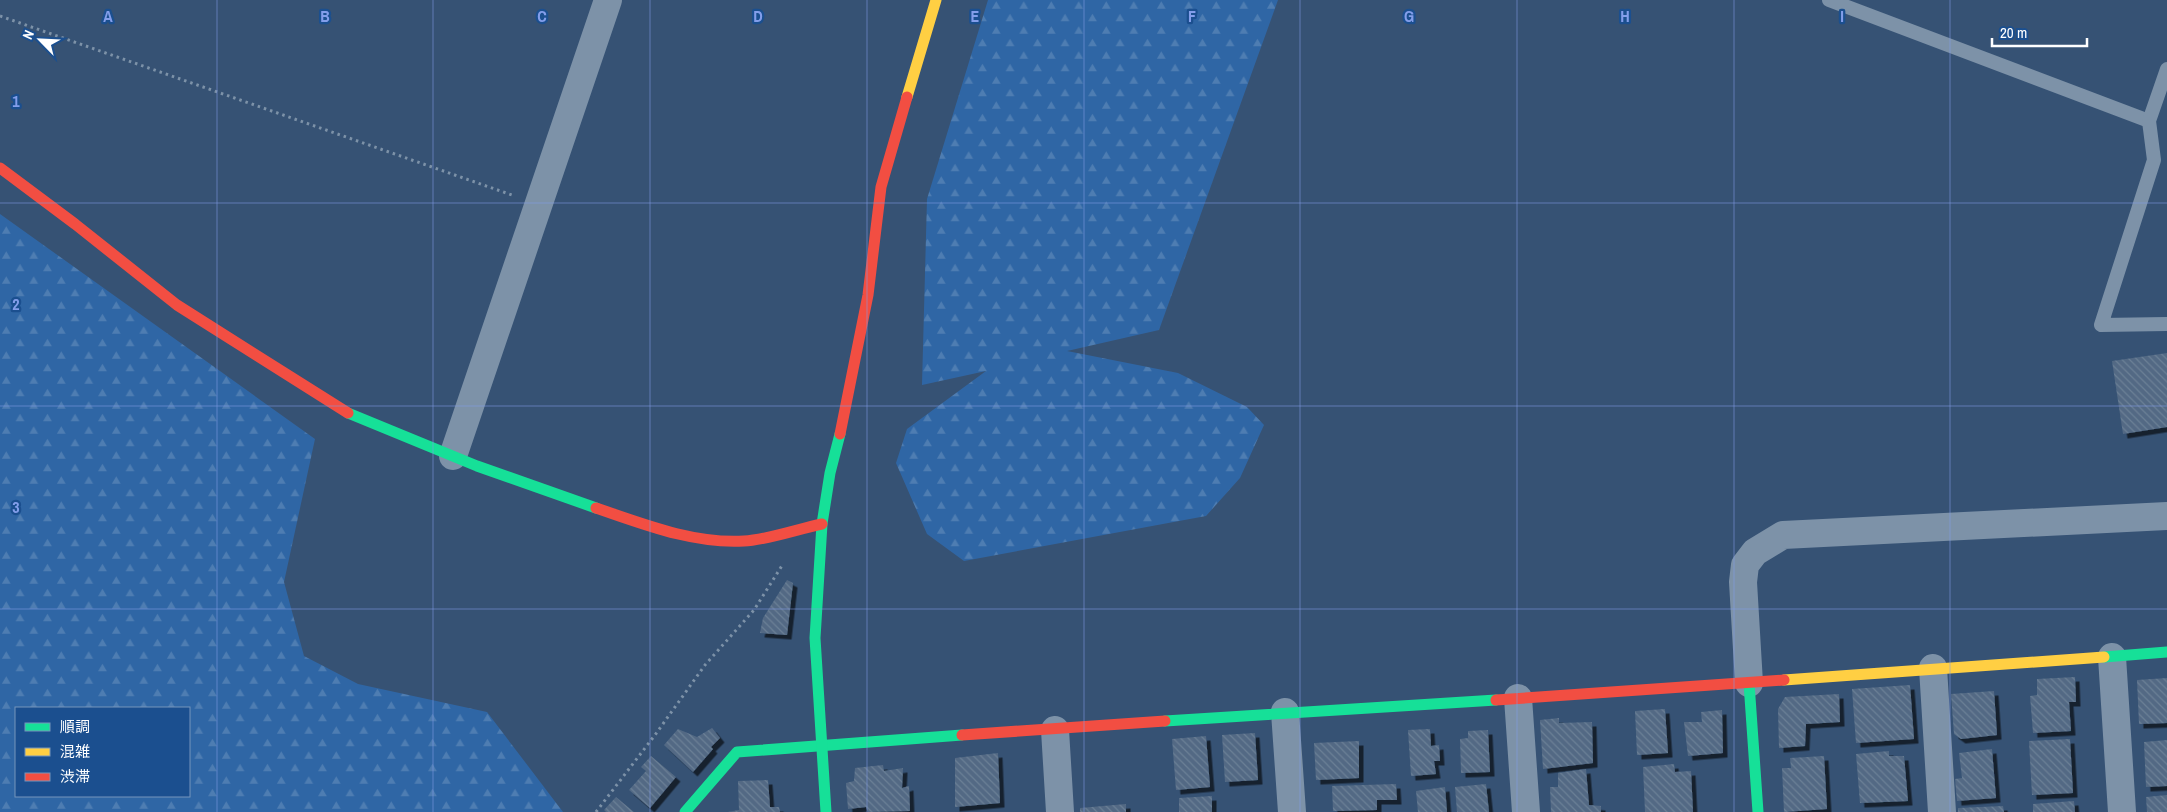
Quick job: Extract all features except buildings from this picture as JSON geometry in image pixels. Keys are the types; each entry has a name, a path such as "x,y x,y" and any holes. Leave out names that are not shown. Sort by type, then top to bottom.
{"street":[{"path":"453,456 608,0"},
{"path":"826,812 815,638 822,524 830,473 848,399 868,295 881,187 936,0"},
{"path":"0,168 75,224 177,305 349,413 477,466 640,523 706,540 744,541 822,524"},
{"path":"1758,812 1743,582 1746,565 1755,552 1784,535 2167,516"},
{"path":"685,812 737,752 822,744 1055,730 1285,712 1518,698 2167,652"},
{"path":"2112,656 2122,812"},
{"path":"1932,668 1942,812"},
{"path":"1518,698 1526,812"},
{"path":"1285,712 1292,812"},
{"path":"1055,730 1060,812"}],"lane":[{"path":"1829,0 2149,121"},
{"path":"2167,69 2149,121 2154,160 2101,325 2167,324"}],"path":[{"path":"0,16 538,204"},
{"path":"596,812 655,735 705,665 754,610 785,560"}],"green space":[{"path":"988,0 1278,0 1159,330 1067,351 1178,373 1247,407 1264,425 1240,478 1206,516 964,561 927,534 896,463 907,429 986,371 922,385 927,199"},
{"path":"0,214 315,439 284,582 304,656 358,684 487,712 563,812 0,812"}],"traffic: fast":[{"path":"348,413 477,466 596,508"},
{"path":"826,812 815,638 822,524 830,473 840,434"},
{"path":"2104,657 2167,652"},
{"path":"1749,683 1758,812"},
{"path":"1165,721 1496,700"},
{"path":"685,812 737,752 962,735"}],"traffic: slow":[{"path":"907,97 936,0"},
{"path":"1784,680 2104,657"}],"traffic: jam":[{"path":"840,434 868,295 881,187 907,97"},
{"path":"0,168 75,224 177,305 348,413"},
{"path":"596,508 668,532 725,541 763,539 822,524"},
{"path":"1496,700 1784,680"},
{"path":"962,735 1165,721"}]}
